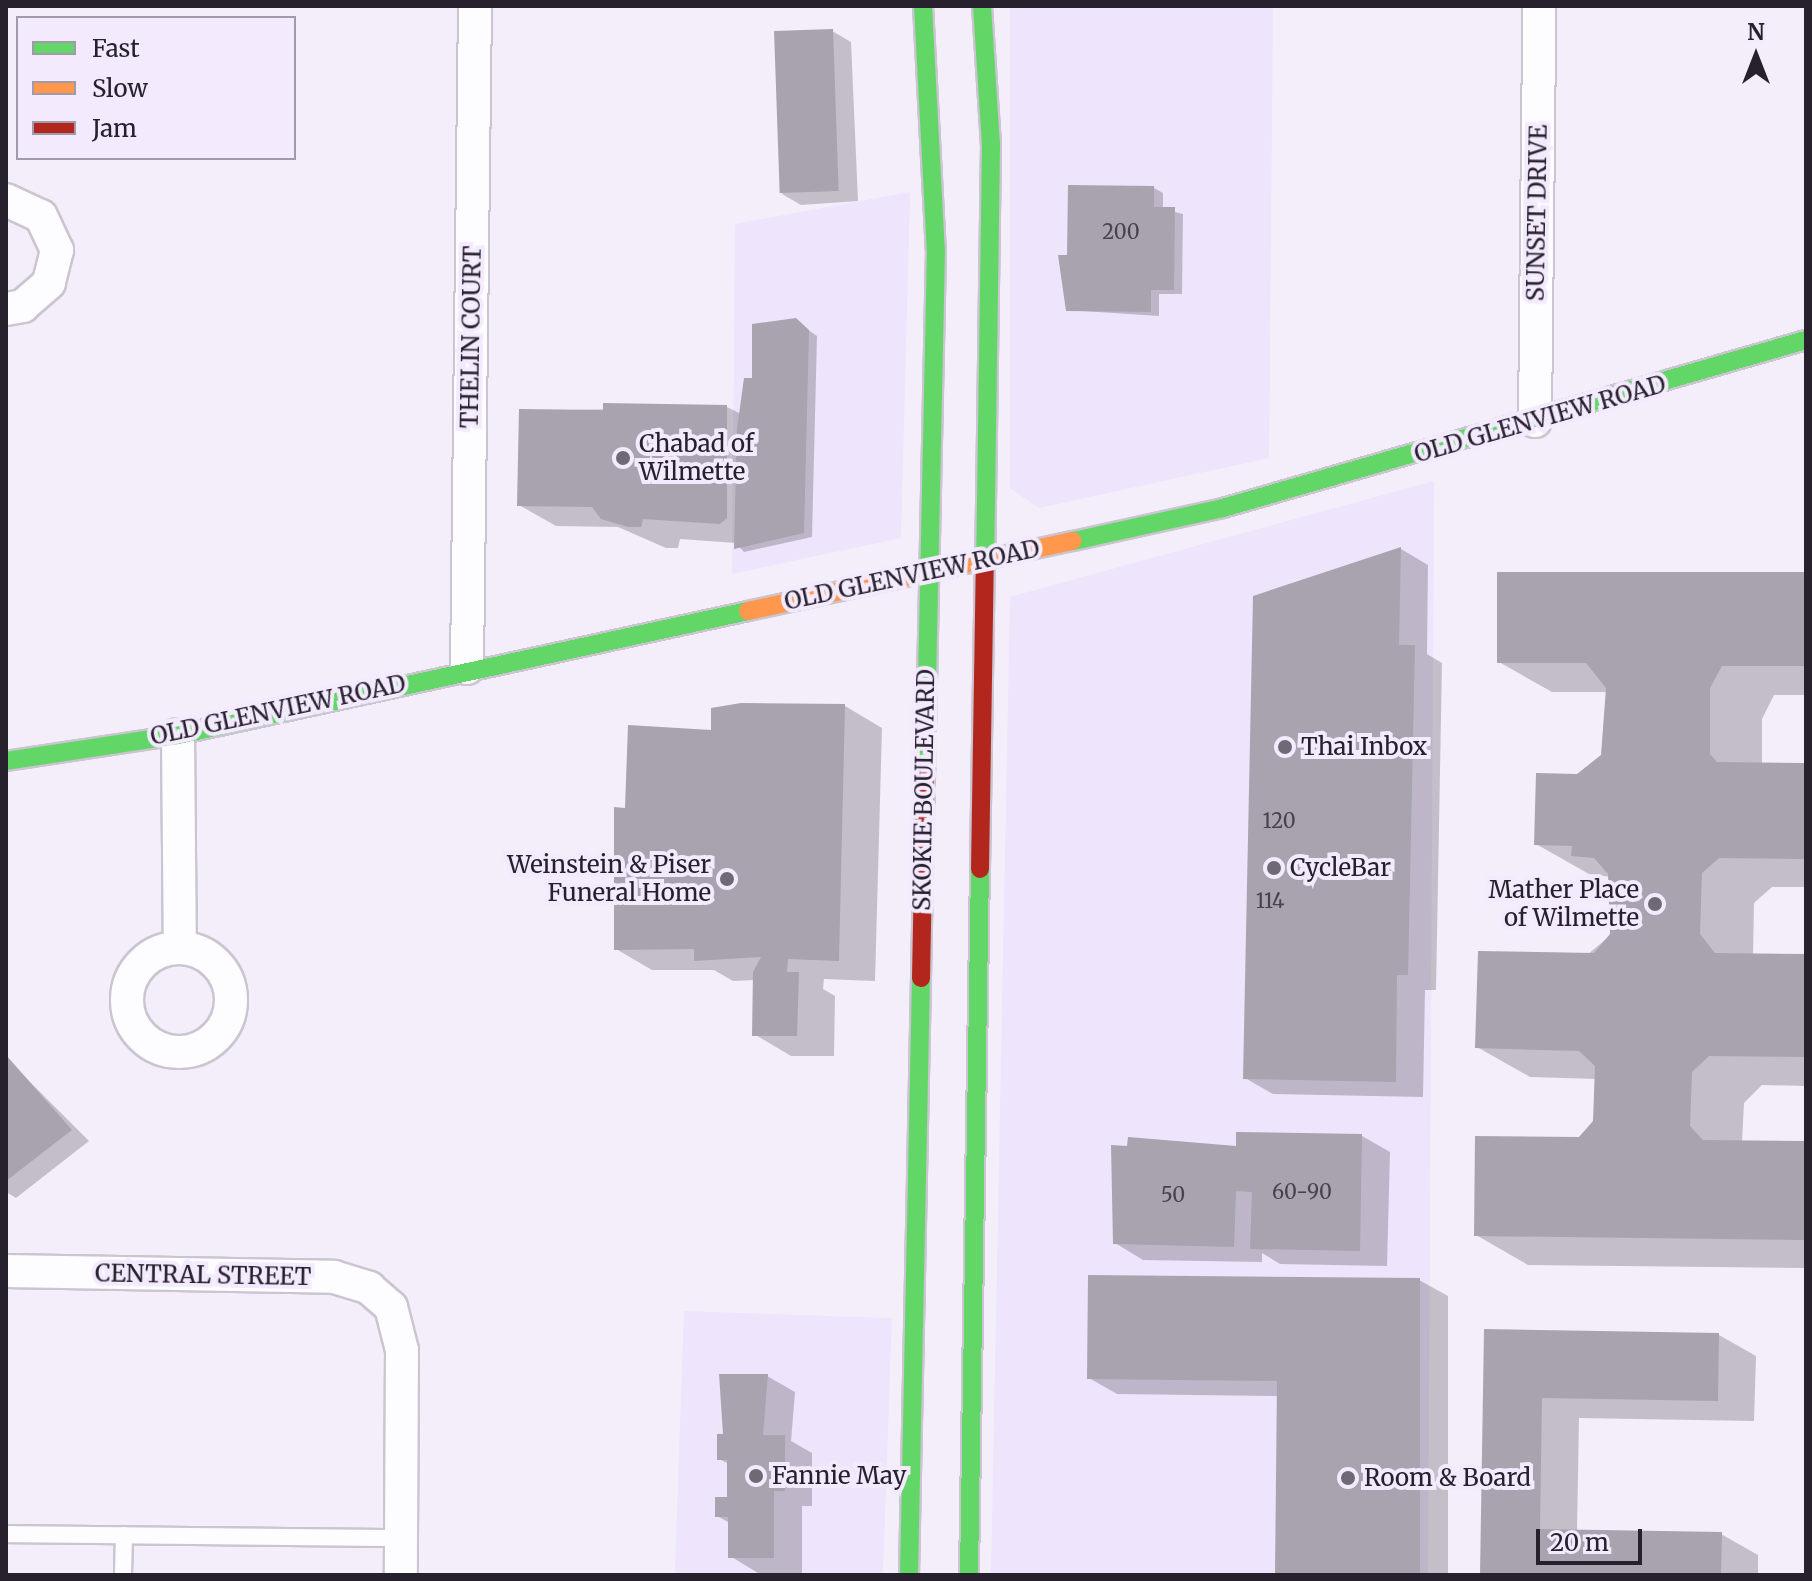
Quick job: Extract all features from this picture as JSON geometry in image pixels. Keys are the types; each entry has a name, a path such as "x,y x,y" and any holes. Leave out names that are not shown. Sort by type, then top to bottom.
{"main road":[{"name":"SKOKIE BOULEVARD","path":"909,1575 935,190 923,6"},
{"path":"969,1575 982,561 991,145 982,6"},
{"name":"OLD GLENVIEW ROAD","path":"6,761 178,735 467,668 1223,508 1535,421 1806,340"}],"street":[{"name":"THELIN COURT","path":"467,668 475,6"},
{"name":"SUNSET DRIVE","path":"1535,421 1539,6"},
{"path":"6,200 41,216 57,250 49,283 23,306 6,309"},
{"path":"178,735 180,947"},
{"name":"CENTRAL STREET","path":"6,1271 334,1277 369,1288 391,1307 402,1350 401,1538"},
{"path":"401,1538 401,1575"}],"lane":[{"path":"6,1534 401,1538"},
{"path":"123,1575 124,1535"}],"shaded area":[{"path":"1010,6 1273,6 1269,458 1039,508 1010,488"},
{"path":"910,192 901,538 732,574 735,224"},
{"path":"1434,481 1428,1575 991,1575 1010,597"},
{"path":"684,1311 892,1318 883,1575 675,1575"}],"building":[{"path":"833,29 839,191 780,193 774,31"},
{"path":"1068,185 1154,186 1154,207 1175,207 1174,290 1151,290 1151,312 1066,311 1058,255 1067,255"},
{"path":"796,318 809,330 804,533 734,549 737,429 744,378 752,378 752,324"},
{"name":"Chabad of Wilmette","path":"603,403 727,405 727,518 720,524 643,519 641,527 628,527 601,519 592,507 517,506 519,409 603,410"},
{"path":"1401,547 1399,645 1415,645 1408,975 1397,975 1396,1082 1243,1079 1253,596"},
{"name":"Mather Place of Wilmette","path":"1497,572 1806,572 1806,666 1722,666 1710,688 1710,754 1717,762 1804,763 1806,859 1719,858 1702,873 1700,934 1715,953 1806,954 1806,1057 1709,1056 1692,1072 1690,1126 1703,1140 1806,1141 1806,1240 1474,1236 1475,1136 1579,1137 1593,1121 1595,1066 1579,1051 1475,1048 1478,951 1594,953 1610,934 1608,874 1594,858 1571,856 1572,846 1534,845 1536,773 1577,774 1601,755 1606,688 1586,663 1497,663"},
{"name":"Weinstein & Piser Funeral Home","path":"741,703 845,704 839,961 788,959 787,972 799,972 797,1036 752,1036 753,972 761,957 694,961 694,949 614,950 614,807 625,808 628,725 711,730 711,708"},
{"path":"6,1055 72,1130 6,1181"},
{"path":"1236,1132 1362,1134 1360,1251 1250,1249 1252,1192 1236,1191 1234,1247 1113,1244 1111,1145 1127,1146 1128,1137 1236,1146"},
{"name":"Room & Board","path":"1088,1275 1420,1278 1420,1575 1275,1575 1277,1381 1087,1379"},
{"path":"1484,1329 1719,1333 1718,1401 1542,1398 1540,1529 1722,1532 1721,1575 1480,1575"},
{"name":"Fannie May","path":"719,1374 768,1374 763,1435 785,1435 785,1491 774,1491 774,1558 728,1558 728,1517 715,1517 715,1497 727,1497 727,1460 717,1460 717,1434 723,1434"}],"traffic: fast":[{"path":"923,6 936,250 925,778"},
{"path":"982,6 991,145 985,557"},
{"path":"1073,541 1223,508 1806,340"},
{"path":"6,761 178,735 748,611"},
{"path":"969,1575 980,869"},
{"path":"909,1575 921,978"}],"traffic: slow":[{"path":"748,611 1073,541"}],"traffic: jam":[{"path":"980,869 985,557"},
{"path":"921,978 925,778"}],"place":[{"name":"Chabad of Wilmette","path":"623,458"},
{"name":"Thai Inbox","path":"1285,747"},
{"name":"CycleBar","path":"1274,868"},
{"name":"Weinstein & Piser Funeral Home","path":"727,879"},
{"name":"Mather Place of Wilmette","path":"1655,904"},
{"name":"Fannie May","path":"756,1476"},
{"name":"Room & Board","path":"1348,1478"}]}
